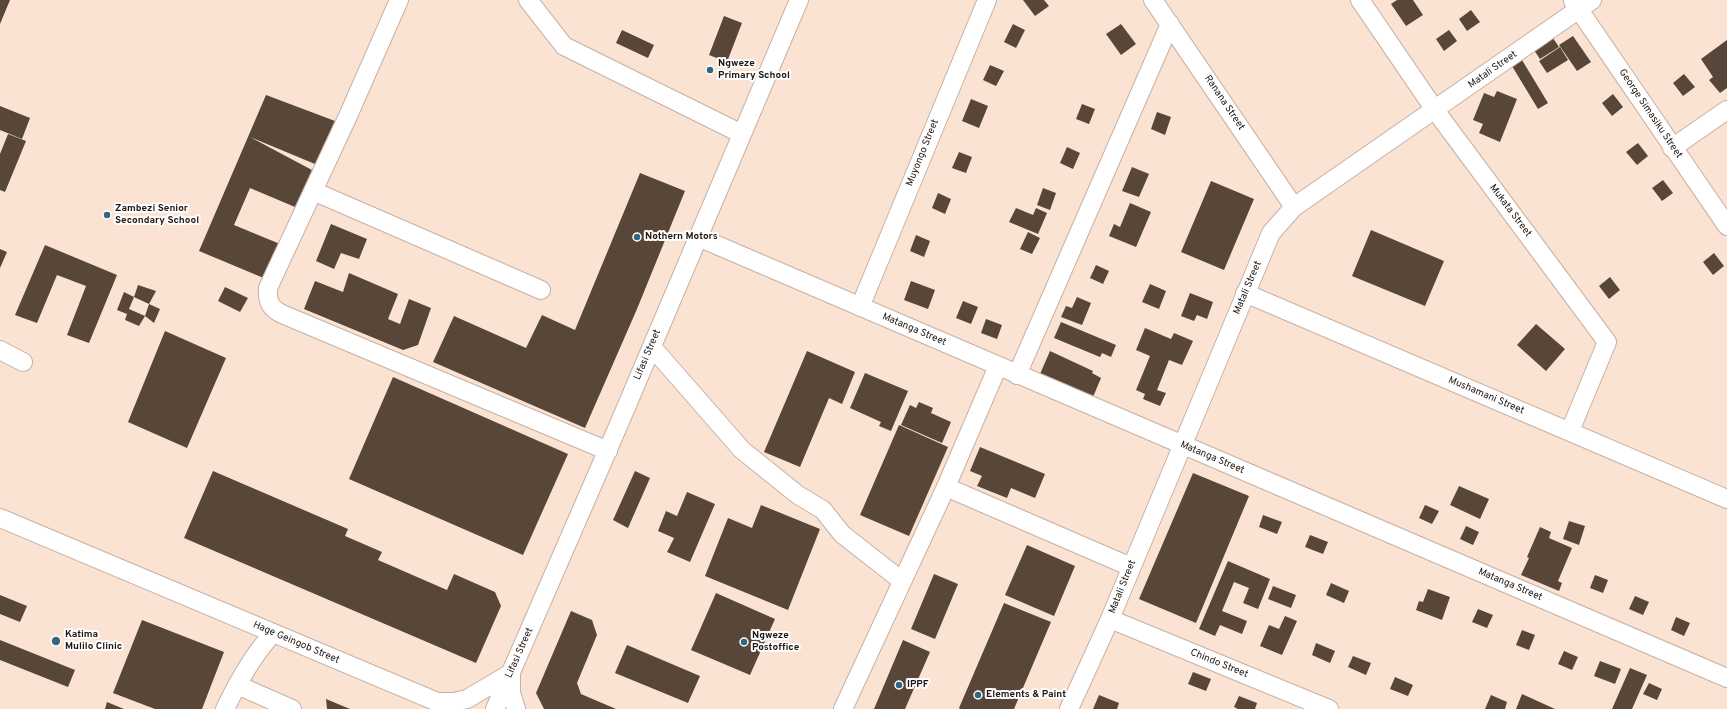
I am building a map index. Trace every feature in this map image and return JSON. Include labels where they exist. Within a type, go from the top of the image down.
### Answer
[{"type":"street","points":[[399,0],[268,288],[267,297],[269,303],[275,311],[608,451]]},
{"type":"street","points":[[528,0],[564,46],[742,134]]},
{"type":"street","name":"Lifasi Street","points":[[495,709],[608,451],[799,0]]},
{"type":"street","name":"Muyongo Street","points":[[860,307],[987,0]]},
{"type":"street","name":"Ranana Street","points":[[1153,0],[1294,207]]},
{"type":"street","name":"Mukata Street","points":[[1360,0],[1435,110],[1607,342],[1570,431]]},
{"type":"street","name":"Matali Street","points":[[1069,709],[1110,619],[1271,233],[1294,207],[1435,110],[1582,3]]},
{"type":"street","name":"George Simasiku Street","points":[[1582,3],[1672,148],[1727,226]]},
{"type":"street","points":[[1018,375],[1170,24]]},
{"type":"street","points":[[1672,148],[1727,110]]},
{"type":"street","points":[[313,191],[541,290]]},
{"type":"street","name":"Matanga Street","points":[[698,237],[1727,678]]},
{"type":"street","name":"Mushamani Street","points":[[1245,293],[1727,499]]},
{"type":"street","points":[[652,347],[742,450],[798,495],[823,510],[842,534],[902,581]]},
{"type":"street","points":[[0,350],[23,362]]},
{"type":"street","points":[[843,709],[946,487],[998,366]]},
{"type":"street","points":[[946,487],[1131,567]]},
{"type":"street","name":"Hage Geingob Street","points":[[0,518],[139,576],[435,705]]},
{"type":"street","name":"Hage Geingob Street","points":[[139,576],[188,604],[268,639],[435,705],[454,709]]},
{"type":"street","name":"Chindo Street","points":[[1110,619],[1329,709]]},
{"type":"street","points":[[225,709],[256,653],[268,639]]},
{"type":"street","points":[[435,705],[467,699],[511,673]]},
{"type":"street","points":[[511,673],[511,693],[516,709]]},
{"type":"street","points":[[237,685],[292,709]]},
{"type":"building","points":[[0,0],[10,0],[0,24]]},
{"type":"building","points":[[1023,0],[1044,0],[1049,6],[1035,16]]},
{"type":"building","points":[[1397,0],[1413,0],[1423,15],[1406,26],[1391,4]]},
{"type":"building","points":[[1471,10],[1480,22],[1467,31],[1459,19]]},
{"type":"building","points":[[724,16],[742,23],[727,62],[709,55]]},
{"type":"building","points":[[1013,24],[1025,30],[1016,48],[1004,42]]},
{"type":"building","points":[[1121,24],[1136,44],[1121,55],[1106,34]]},
{"type":"building","points":[[622,30],[654,45],[648,58],[616,43]]},
{"type":"building","points":[[1449,30],[1457,41],[1444,51],[1436,39]]},
{"type":"building","points":[[1573,36],[1591,62],[1577,71],[1559,45]]},
{"type":"building","points":[[1553,38],[1559,47],[1540,59],[1534,50]]},
{"type":"building","points":[[1727,40],[1727,88],[1720,93],[1709,80],[1713,77],[1701,59]]},
{"type":"building","points":[[1560,47],[1568,60],[1547,73],[1539,61]]},
{"type":"building","points":[[1522,60],[1548,103],[1538,109],[1512,66]]},
{"type":"building","points":[[990,65],[1004,71],[996,86],[983,80]]},
{"type":"building","points":[[1684,74],[1695,87],[1683,96],[1673,83]]},
{"type":"building","points":[[1497,91],[1517,99],[1500,142],[1479,133],[1483,124],[1473,120],[1484,93],[1494,97]]},
{"type":"building","points":[[1613,94],[1623,107],[1612,116],[1602,103]]},
{"type":"building","points":[[266,95],[335,121],[315,164],[250,137],[312,170],[295,207],[250,188],[234,225],[280,244],[266,279],[199,251]]},
{"type":"building","points":[[971,99],[988,106],[979,128],[962,121]]},
{"type":"building","points":[[1082,104],[1095,109],[1089,124],[1076,119]]},
{"type":"building","points":[[0,106],[30,118],[22,139],[0,130]]},
{"type":"building","points":[[1157,112],[1171,117],[1165,135],[1151,129]]},
{"type":"building","points":[[8,134],[26,141],[5,192],[0,190],[0,154]]},
{"type":"building","points":[[1638,143],[1648,156],[1637,165],[1626,152]]},
{"type":"building","points":[[1067,147],[1080,153],[1073,169],[1060,163]]},
{"type":"building","points":[[959,152],[972,157],[966,173],[952,168]]},
{"type":"building","points":[[1132,167],[1149,174],[1139,197],[1122,191]]},
{"type":"building","points":[[640,173],[685,191],[637,309],[585,428],[433,362],[454,316],[526,348],[542,315],[575,330]]},
{"type":"building","points":[[1663,180],[1673,193],[1662,201],[1652,188]]},
{"type":"building","points":[[1211,181],[1254,199],[1224,270],[1181,252]]},
{"type":"building","points":[[1043,188],[1056,193],[1050,210],[1037,205]]},
{"type":"building","points":[[938,193],[951,199],[945,214],[932,208]]},
{"type":"building","points":[[1130,203],[1151,212],[1136,247],[1109,236],[1114,224],[1120,227]]},
{"type":"building","points":[[1016,208],[1033,215],[1036,208],[1047,213],[1038,234],[1009,222]]},
{"type":"building","points":[[331,224],[367,239],[359,259],[341,253],[334,269],[316,261]]},
{"type":"building","points":[[1371,230],[1444,261],[1425,306],[1352,276]]},
{"type":"building","points":[[1028,232],[1040,238],[1032,254],[1020,249]]},
{"type":"building","points":[[916,235],[930,241],[924,257],[910,251]]},
{"type":"building","points":[[45,245],[117,275],[89,343],[67,335],[86,286],[57,275],[37,323],[15,315]]},
{"type":"building","points":[[0,249],[7,252],[0,268]]},
{"type":"building","points":[[1714,253],[1724,266],[1713,275],[1703,262]]},
{"type":"building","points":[[1096,265],[1109,271],[1103,284],[1090,278]]},
{"type":"building","points":[[349,273],[398,294],[388,319],[400,324],[409,299],[431,308],[418,345],[403,350],[304,309],[315,281],[343,292]]},
{"type":"building","points":[[1610,277],[1620,290],[1609,299],[1599,286]]},
{"type":"building","points":[[911,281],[935,290],[928,309],[904,300]]},
{"type":"building","points":[[1150,284],[1166,291],[1159,309],[1142,302]]},
{"type":"building","points":[[138,285],[156,291],[149,304],[134,297]]},
{"type":"building","points":[[225,287],[248,298],[240,312],[218,301]]},
{"type":"building","points":[[124,292],[134,297],[129,309],[145,316],[139,326],[125,320],[127,314],[117,310]]},
{"type":"building","points":[[1190,293],[1213,302],[1207,319],[1197,315],[1194,321],[1181,316]]},
{"type":"building","points":[[1077,297],[1091,303],[1082,325],[1061,317],[1066,306],[1072,308]]},
{"type":"building","points":[[963,301],[978,307],[971,324],[956,318]]},
{"type":"building","points":[[149,304],[160,309],[154,323],[145,316]]},
{"type":"building","points":[[986,319],[1002,325],[997,339],[981,333]]},
{"type":"building","points":[[1061,322],[1116,345],[1111,357],[1102,353],[1100,357],[1054,338]]},
{"type":"building","points":[[1536,324],[1565,349],[1546,371],[1517,345]]},
{"type":"building","points":[[1145,328],[1171,339],[1174,333],[1193,341],[1182,365],[1169,360],[1157,390],[1166,393],[1160,406],[1143,399],[1145,394],[1136,390],[1150,356],[1136,350]]},
{"type":"building","points":[[165,331],[226,358],[187,448],[128,422]]},
{"type":"building","points":[[807,351],[855,372],[842,404],[829,398],[800,467],[764,452]]},
{"type":"building","points":[[1050,351],[1093,371],[1092,373],[1101,378],[1093,397],[1040,374]]},
{"type":"building","points":[[865,373],[908,391],[891,431],[879,426],[881,422],[850,408]]},
{"type":"building","points":[[393,377],[568,454],[523,555],[349,479]]},
{"type":"building","points":[[919,402],[933,408],[931,413],[951,422],[942,443],[901,425],[910,405],[916,408]]},
{"type":"building","points":[[899,425],[948,447],[909,536],[860,515]]},
{"type":"building","points":[[980,447],[1045,474],[1035,498],[1011,488],[1007,498],[977,486],[982,476],[970,471]]},
{"type":"building","points":[[213,471],[348,529],[345,536],[382,552],[378,560],[447,590],[454,574],[495,592],[501,606],[476,663],[184,538]]},
{"type":"building","points":[[635,471],[650,478],[628,528],[613,520]]},
{"type":"building","points":[[1193,473],[1249,496],[1196,623],[1139,599]]},
{"type":"building","points":[[1459,486],[1489,499],[1480,519],[1450,505]]},
{"type":"building","points":[[687,492],[715,504],[690,562],[667,552],[674,538],[658,531],[666,511],[677,516]]},
{"type":"building","points":[[761,505],[820,529],[788,610],[705,576],[728,518],[752,528]]},
{"type":"building","points":[[1425,505],[1439,511],[1432,524],[1419,518]]},
{"type":"building","points":[[1263,515],[1282,522],[1277,534],[1259,527]]},
{"type":"building","points":[[1569,521],[1585,526],[1579,545],[1563,539]]},
{"type":"building","points":[[1466,526],[1479,532],[1473,545],[1460,539]]},
{"type":"building","points":[[1540,527],[1551,532],[1549,538],[1572,548],[1558,581],[1562,583],[1559,591],[1521,575]]},
{"type":"building","points":[[1310,535],[1328,542],[1323,554],[1305,547]]},
{"type":"building","points":[[1027,545],[1075,566],[1054,616],[1005,595]]},
{"type":"building","points":[[1228,561],[1270,579],[1258,609],[1243,603],[1249,588],[1234,582],[1222,611],[1247,621],[1242,634],[1220,625],[1215,636],[1199,629]]},
{"type":"building","points":[[934,574],[958,584],[935,639],[911,629]]},
{"type":"building","points":[[1595,575],[1608,580],[1603,593],[1590,588]]},
{"type":"building","points":[[1331,583],[1349,591],[1344,603],[1326,595]]},
{"type":"building","points":[[1273,586],[1296,595],[1291,608],[1268,599]]},
{"type":"building","points":[[1428,589],[1450,597],[1442,620],[1416,610],[1419,601],[1423,602]]},
{"type":"building","points":[[716,593],[775,619],[750,675],[691,650]]},
{"type":"building","points":[[0,595],[27,606],[20,622],[0,614]]},
{"type":"building","points":[[1635,596],[1649,602],[1643,615],[1629,609]]},
{"type":"building","points":[[1004,603],[1051,622],[1014,709],[960,709],[959,708]]},
{"type":"building","points":[[1478,609],[1493,615],[1487,628],[1472,622]]},
{"type":"building","points":[[571,611],[592,620],[597,635],[577,683],[581,694],[616,709],[544,709],[536,693]]},
{"type":"building","points":[[1285,616],[1297,621],[1282,655],[1260,646],[1269,625],[1279,629]]},
{"type":"building","points":[[1676,617],[1690,623],[1684,636],[1671,630]]},
{"type":"building","points":[[142,620],[224,652],[202,709],[155,709],[113,693]]},
{"type":"building","points":[[1522,630],[1535,635],[1529,650],[1516,645]]},
{"type":"building","points":[[0,640],[75,670],[68,687],[0,660]]},
{"type":"building","points":[[903,640],[930,652],[905,709],[874,709]]},
{"type":"building","points":[[1316,643],[1335,651],[1330,663],[1312,655]]},
{"type":"building","points":[[627,645],[700,676],[688,703],[615,673]]},
{"type":"building","points":[[1564,651],[1578,657],[1572,670],[1558,664]]},
{"type":"building","points":[[1353,656],[1371,663],[1366,675],[1348,667]]},
{"type":"building","points":[[1600,661],[1621,669],[1615,684],[1594,676]]},
{"type":"building","points":[[1630,668],[1647,675],[1632,709],[1612,709]]},
{"type":"building","points":[[1193,672],[1211,679],[1206,691],[1188,684]]},
{"type":"building","points":[[1395,677],[1413,685],[1408,696],[1390,689]]},
{"type":"building","points":[[1649,683],[1662,689],[1657,700],[1643,694]]},
{"type":"building","points":[[1522,694],[1555,709],[1516,709]]},
{"type":"building","points":[[1099,695],[1119,703],[1117,709],[1093,709]]},
{"type":"building","points":[[1491,695],[1507,702],[1505,709],[1485,709]]},
{"type":"building","points":[[1239,696],[1257,703],[1255,709],[1238,709],[1234,707]]},
{"type":"building","points":[[326,699],[350,709],[327,709]]},
{"type":"building","points":[[107,702],[124,709],[105,709]]},
{"type":"place","name":"Ngweze Primary School","points":[[710,70]]},
{"type":"place","name":"Zambezi Senior Secondary School","points":[[107,215]]},
{"type":"place","name":"Nothern Motors","points":[[637,237]]},
{"type":"place","name":"Katima Mulilo Clinic","points":[[56,641]]},
{"type":"place","name":"Ngweze Postoffice","points":[[744,642]]},
{"type":"place","name":"IPPF","points":[[899,685]]},
{"type":"place","name":"Elements & Paint","points":[[978,695]]}]
